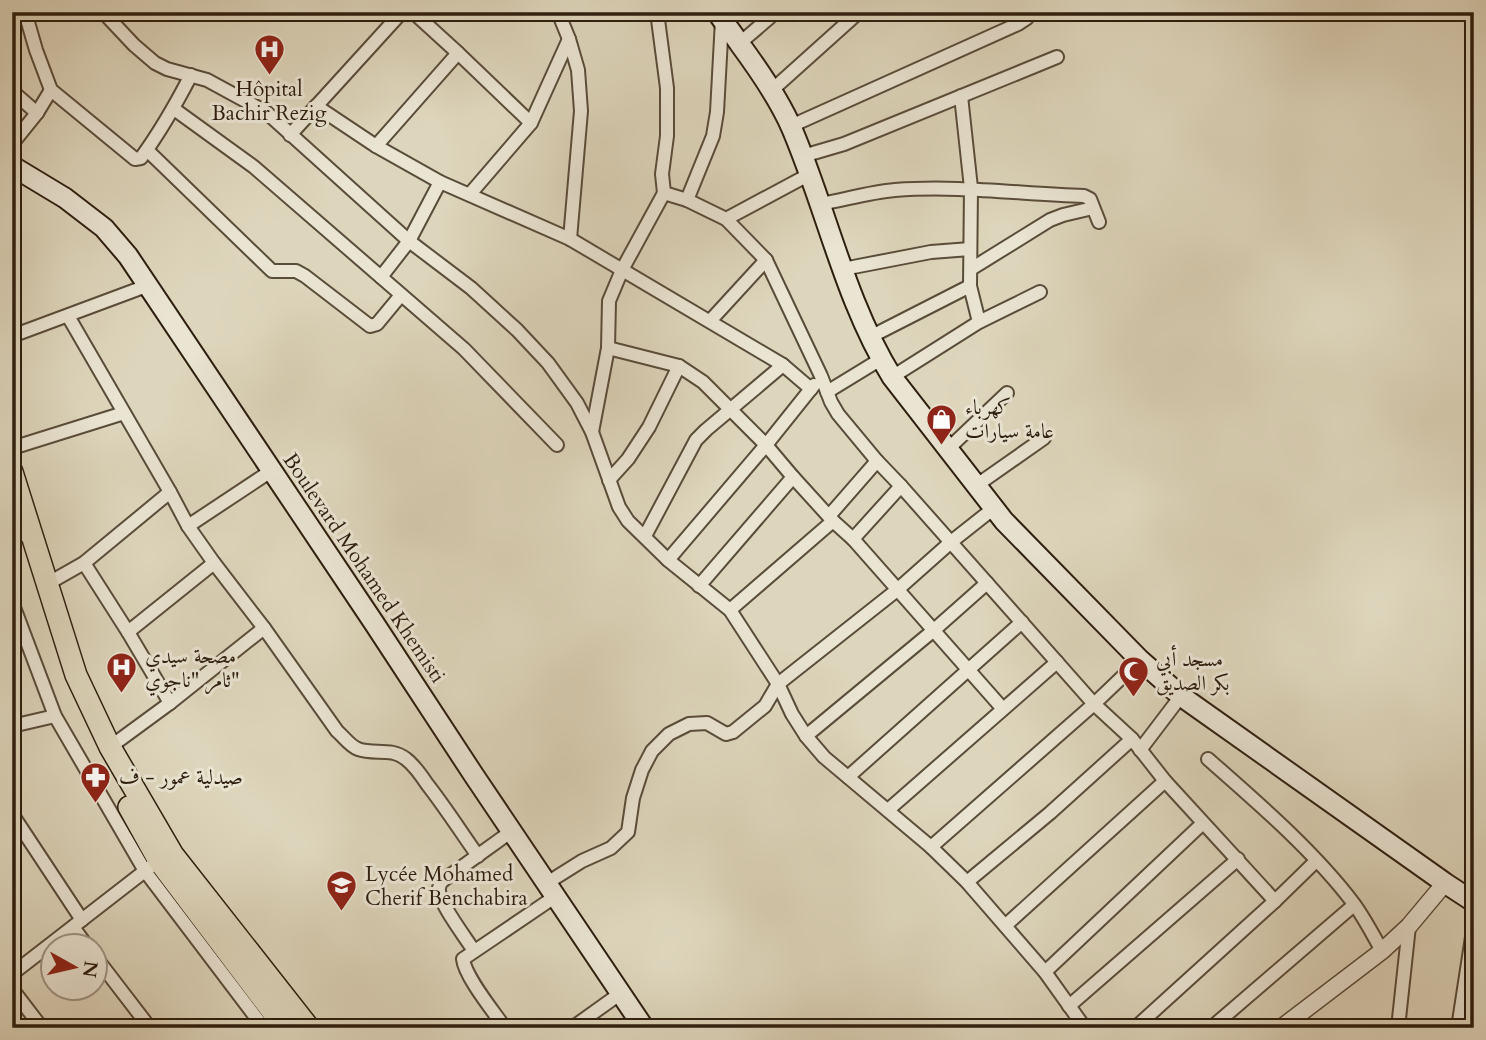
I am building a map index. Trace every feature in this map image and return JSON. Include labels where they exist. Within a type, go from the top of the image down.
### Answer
[{"type":"main road","points":[[723,15],[791,126],[843,269],[881,359],[892,377],[1004,521],[1140,660],[1181,696],[1474,902]]},
{"type":"main road","name":"Boulevard Mohamed Khemisti","points":[[12,166],[65,198],[104,228],[128,256],[644,1028]]},
{"type":"main road","points":[[12,472],[21,535],[59,666],[80,718],[152,866],[285,1028]]},
{"type":"main road","points":[[12,514],[47,584],[76,675],[110,747],[173,855],[309,1028]]},
{"type":"street","points":[[25,12],[51,90],[134,158],[140,159],[147,150],[174,109],[191,75]]},
{"type":"street","points":[[103,12],[155,63],[207,80],[266,112],[410,241],[471,288],[517,330],[548,363],[577,402],[592,432],[619,508],[628,521],[668,560],[730,611],[778,684],[792,715],[806,736],[824,757],[888,810],[967,882],[1045,971],[1085,1028]]},
{"type":"street","points":[[290,135],[402,12]]},
{"type":"street","points":[[413,12],[531,123]]},
{"type":"street","points":[[558,12],[578,70],[581,111],[570,239]]},
{"type":"street","points":[[592,432],[608,348],[609,301],[622,270],[664,193],[662,174],[667,136],[667,88],[657,12]]},
{"type":"street","points":[[740,43],[776,12]]},
{"type":"street","points":[[771,91],[859,12]]},
{"type":"street","points":[[791,126],[1018,23],[1027,18],[1029,12]]},
{"type":"street","points":[[687,200],[713,136],[718,113],[723,15]]},
{"type":"street","points":[[470,194],[531,123],[569,39]]},
{"type":"street","points":[[376,146],[458,52]]},
{"type":"street","points":[[726,219],[806,165],[844,144],[1057,57]]},
{"type":"street","points":[[12,144],[37,113],[51,90]]},
{"type":"street","points":[[12,91],[37,113]]},
{"type":"street","points":[[961,96],[971,188],[970,286],[979,322]]},
{"type":"street","points":[[316,106],[376,146],[440,182],[570,239],[783,365],[811,389]]},
{"type":"street","points":[[174,109],[254,167],[464,349],[557,445]]},
{"type":"street","points":[[147,150],[267,267],[278,272],[296,271],[305,276],[367,325],[377,324],[401,295]]},
{"type":"street","points":[[381,277],[410,241],[440,182]]},
{"type":"street","points":[[820,204],[891,190],[971,188],[1084,196],[1090,199],[1099,222]]},
{"type":"street","points":[[664,193],[687,200],[726,219],[766,260],[838,414],[1094,704],[1136,744],[1203,824],[1275,901]]},
{"type":"street","points":[[971,269],[1051,220],[1094,208]]},
{"type":"street","points":[[843,269],[931,251],[970,249]]},
{"type":"street","points":[[710,321],[766,260]]},
{"type":"street","points":[[12,336],[149,285]]},
{"type":"street","points":[[870,337],[970,286]]},
{"type":"street","points":[[892,377],[979,322],[1040,292]]},
{"type":"street","points":[[68,316],[188,526],[337,731],[358,749],[396,753],[414,766],[478,856]]},
{"type":"street","points":[[608,348],[679,366],[703,382],[853,539],[1003,709]]},
{"type":"street","points":[[827,391],[881,359]]},
{"type":"street","points":[[645,536],[696,440],[783,365]]},
{"type":"street","points":[[609,480],[628,459],[649,427],[679,366]]},
{"type":"street","points":[[668,560],[821,376]]},
{"type":"street","points":[[948,449],[1007,393]]},
{"type":"street","points":[[12,448],[124,413]]},
{"type":"street","points":[[977,485],[1044,438]]},
{"type":"street","points":[[730,611],[831,518],[877,461]]},
{"type":"street","points":[[188,526],[271,471]]},
{"type":"street","points":[[699,586],[793,477]]},
{"type":"street","points":[[853,539],[901,486]]},
{"type":"street","points":[[47,584],[84,563],[170,492]]},
{"type":"street","points":[[505,1028],[464,967],[463,959],[551,890],[582,861],[611,848],[628,832],[632,798],[652,751],[669,734],[689,724],[707,723],[726,734],[733,732],[765,706],[778,684],[897,590],[994,508]]},
{"type":"street","points":[[84,563],[170,704]]},
{"type":"street","points":[[128,632],[214,563]]},
{"type":"street","points":[[806,736],[987,583]]},
{"type":"street","points":[[12,602],[55,716],[152,866],[264,1028]]},
{"type":"street","points":[[848,777],[1022,622]]},
{"type":"street","points":[[110,747],[170,704],[264,628]]},
{"type":"street","points":[[930,847],[1094,704],[1140,660]]},
{"type":"street","points":[[888,810],[1057,662]]},
{"type":"street","points":[[967,882],[1136,744],[1181,696]]},
{"type":"street","points":[[12,726],[55,716]]},
{"type":"street","points":[[1208,760],[1253,799],[1316,861],[1354,905],[1382,951]]},
{"type":"street","points":[[1006,925],[1165,781]]},
{"type":"street","points":[[12,814],[82,932]]},
{"type":"street","points":[[1045,971],[1203,824]]},
{"type":"street","points":[[474,951],[445,906],[439,886],[444,878],[512,831]]},
{"type":"street","points":[[1069,1006],[1238,859]]},
{"type":"street","points":[[1135,1028],[1316,861]]},
{"type":"street","points":[[14,969],[152,866]]},
{"type":"street","points":[[1281,1028],[1382,951],[1409,926],[1445,883]]},
{"type":"street","points":[[1211,1028],[1354,905]]},
{"type":"street","points":[[1458,1028],[1474,924]]},
{"type":"street","points":[[1398,1028],[1409,926]]},
{"type":"street","points":[[108,973],[150,1028]]},
{"type":"street","points":[[12,989],[41,1028]]},
{"type":"street","points":[[572,1028],[621,993]]},
{"type":"place","name":"Hôpital Bachir Rezig","points":[[269,76]]},
{"type":"place","name":"كهرباء عامة سيارات","points":[[942,446]]},
{"type":"place","name":"مصحة سيدي ثامر \"ناجوي\"","points":[[122,695]]},
{"type":"place","name":"مسجد أبي بكر الصديق","points":[[1133,698]]},
{"type":"place","name":"صيدلية عمور - ف","points":[[96,804]]},
{"type":"place","name":"Lycée Mohamed Cherif Benchabira","points":[[342,913]]}]
